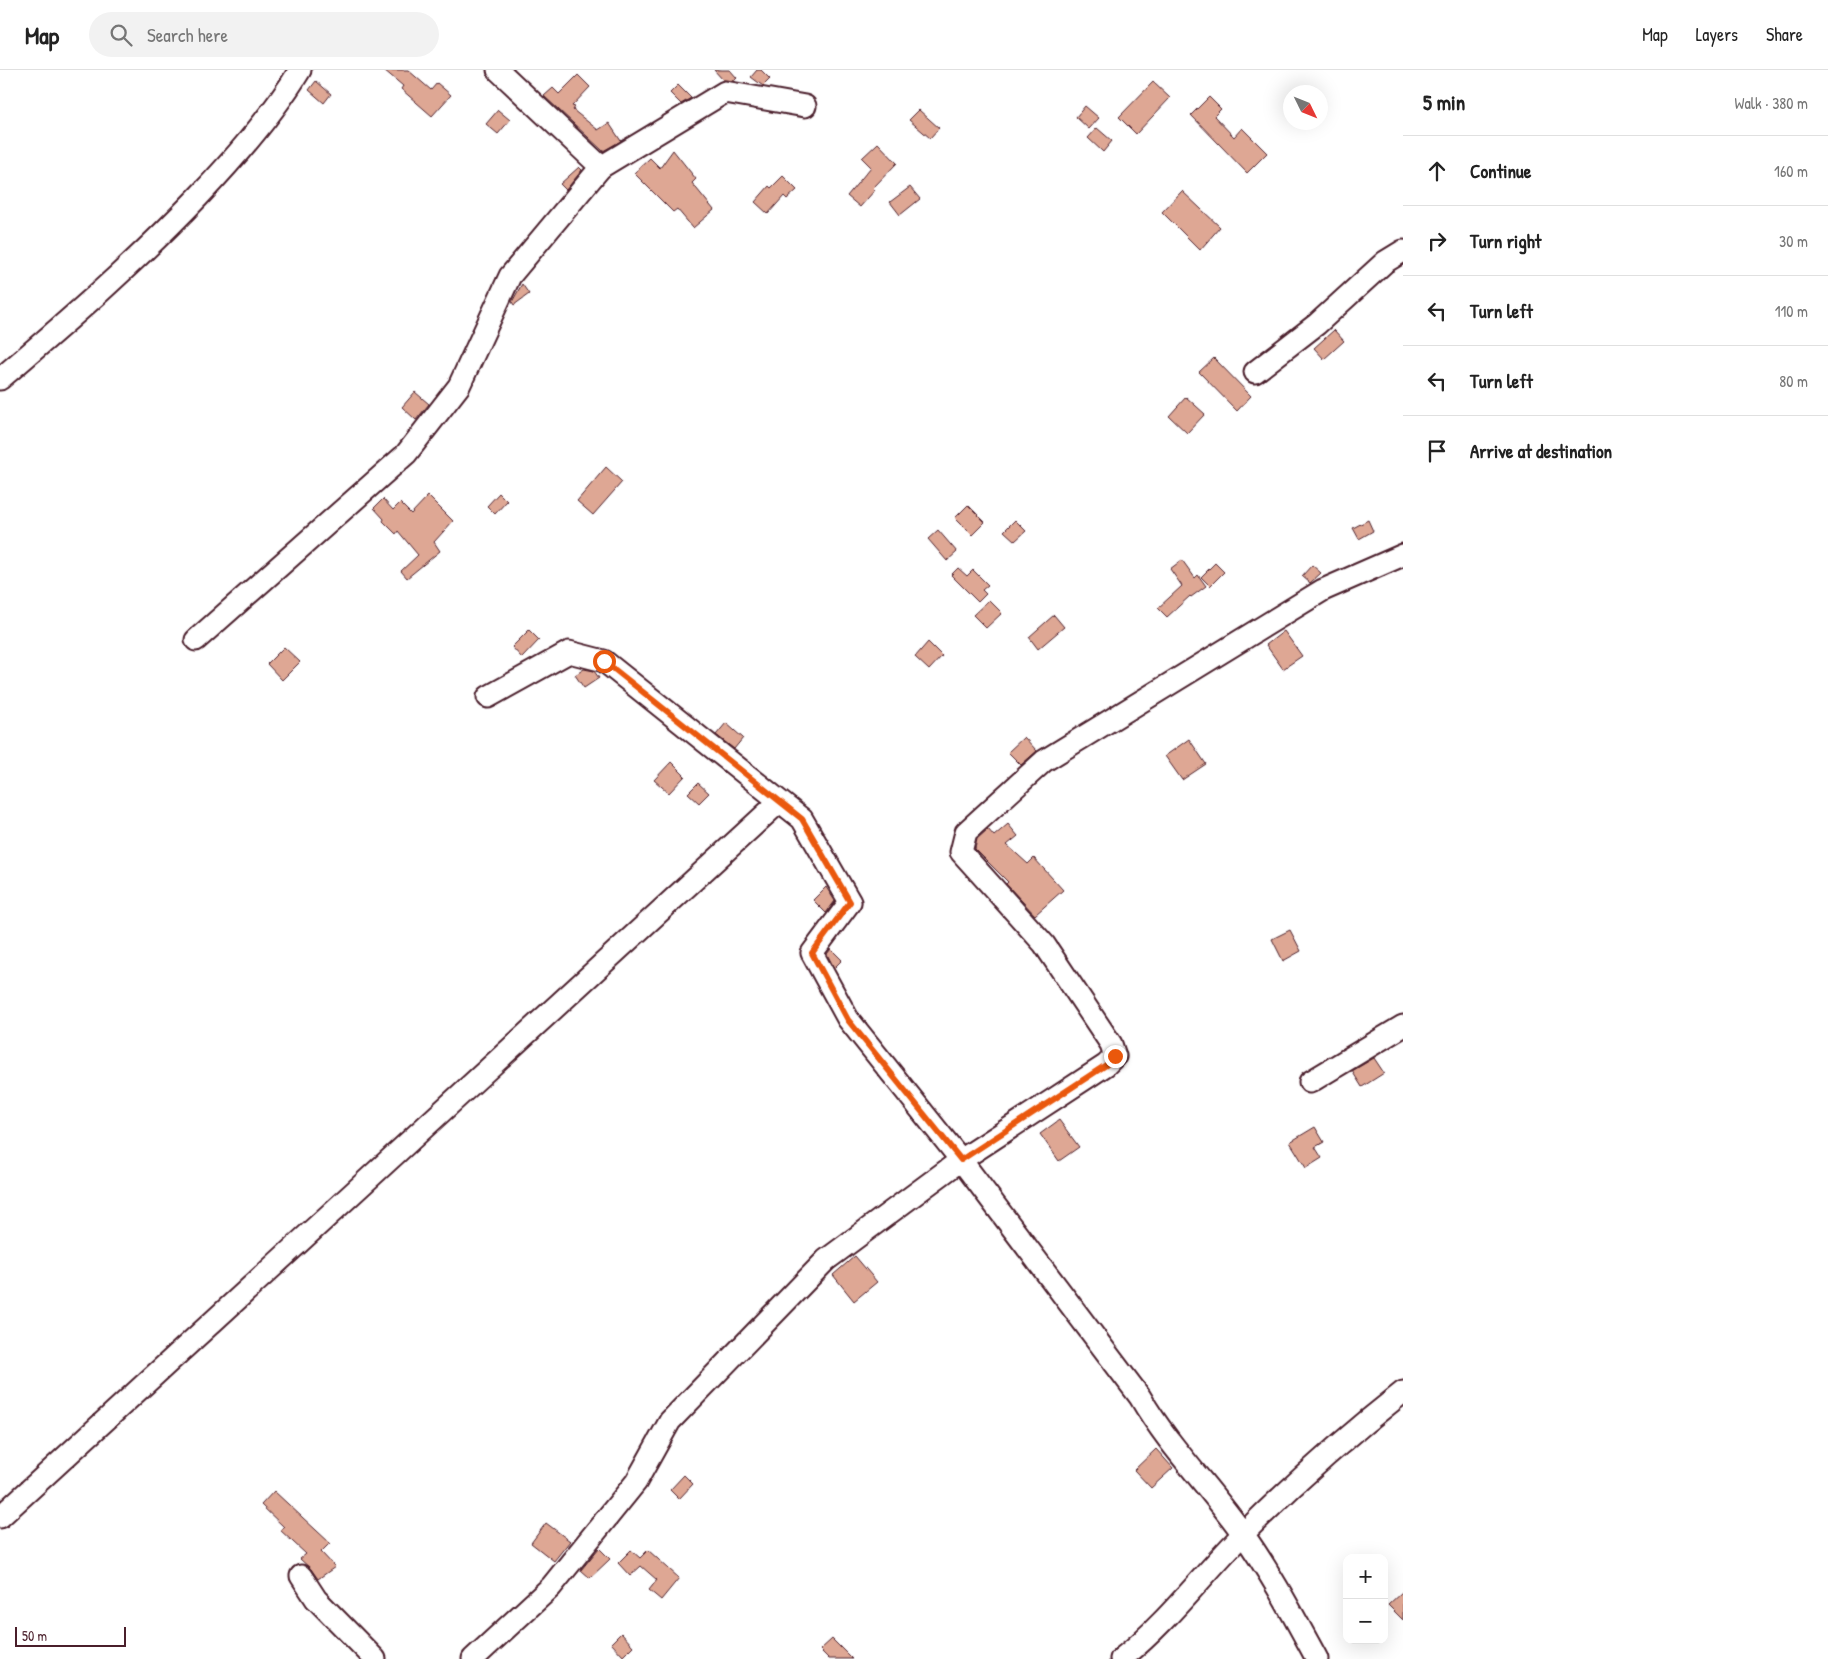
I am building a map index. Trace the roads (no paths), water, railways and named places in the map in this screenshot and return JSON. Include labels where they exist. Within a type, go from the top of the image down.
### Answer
[{"type":"street","points":[[0,379],[46,341],[153,245],[244,145],[289,88],[300,70]]},
{"type":"street","points":[[498,70],[600,167]]},
{"type":"street","points":[[196,640],[406,454],[459,386],[510,276],[600,167],[725,92],[804,106]]},
{"type":"street","points":[[1255,372],[1318,324],[1385,262],[1403,251]]},
{"type":"street","points":[[473,1659],[551,1587],[636,1482],[670,1421],[826,1260],[961,1160],[1106,1065],[1115,1056],[1111,1044],[1044,944],[961,852],[966,832],[1044,761],[1323,590],[1403,555]]},
{"type":"street","points":[[488,697],[569,652],[604,661],[802,819],[850,902],[812,953],[848,1020],[961,1160],[1140,1397],[1152,1418],[1243,1534],[1293,1615],[1317,1659]]},
{"type":"street","points":[[0,1517],[779,802]]},
{"type":"street","points":[[1310,1082],[1403,1026]]},
{"type":"street","points":[[1121,1659],[1144,1641],[1243,1534],[1342,1440],[1403,1392]]},
{"type":"street","points":[[301,1576],[316,1599],[375,1659]]}]
